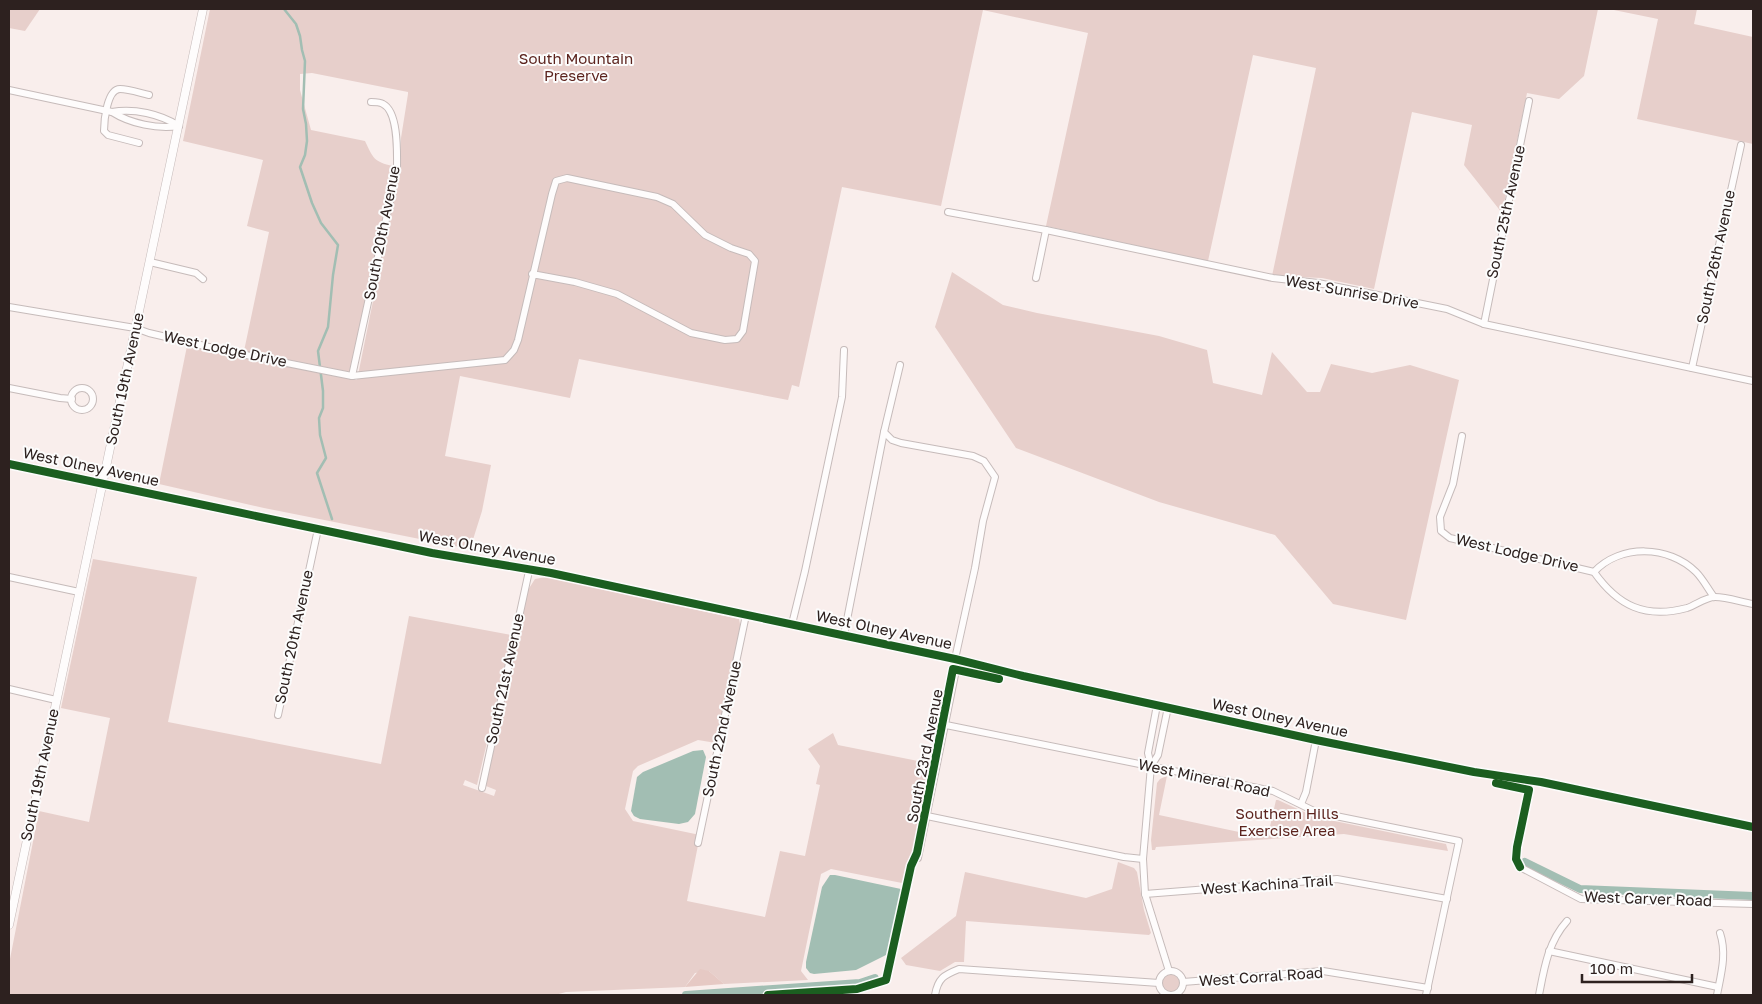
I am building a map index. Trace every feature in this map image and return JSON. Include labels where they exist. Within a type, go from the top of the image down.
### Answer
[{"type":"street","name":"South 19th Avenue","points":[[9,925],[11,908],[204,9]]},
{"type":"street","points":[[139,143],[108,135],[104,131],[111,94],[115,90],[120,89],[148,95]]},
{"type":"street","points":[[9,90],[109,112],[124,119],[165,128],[179,126]]},
{"type":"street","name":"South 25th Avenue","points":[[1484,324],[1529,101]]},
{"type":"street","name":"South 20th Avenue","points":[[352,376],[396,170],[398,150],[394,124],[388,109],[383,104],[371,102]]},
{"type":"street","name":"South 26th Avenue","points":[[1692,368],[1740,145]]},
{"type":"street","points":[[568,178],[657,197],[673,204],[705,234],[731,248],[749,254],[756,261],[743,330],[737,339],[725,340],[691,332],[617,294],[575,282],[532,274],[556,181],[568,178]]},
{"type":"street","name":"West Sunrise Drive","points":[[948,212],[1046,230],[1267,277],[1318,283],[1447,309],[1484,324],[1753,381]]},
{"type":"street","points":[[1036,278],[1046,230]]},
{"type":"street","points":[[150,262],[196,273],[203,279]]},
{"type":"street","name":"West Lodge Drive","points":[[9,307],[135,328],[207,346],[352,376],[505,360],[514,350],[518,340],[532,274]]},
{"type":"street","points":[[792,624],[842,397],[844,350]]},
{"type":"street","points":[[844,636],[884,432],[900,365]]},
{"type":"street","points":[[9,388],[72,399]]},
{"type":"street","name":"South 23rd Avenue","points":[[884,432],[892,440],[901,443],[973,456],[984,461],[995,477],[983,521],[956,660],[946,724],[918,858]]},
{"type":"street","name":"West Lodge Drive","points":[[1462,436],[1453,484],[1440,516],[1441,531],[1450,538],[1594,572],[1609,591],[1620,600],[1645,610],[1666,612],[1688,607],[1714,597],[1695,571],[1671,555],[1640,550],[1624,553],[1597,568],[1594,572]]},
{"type":"street","name":"West Olney Avenue","points":[[9,464],[472,561],[551,574],[746,614],[1316,740],[1468,771],[1541,782],[1753,826]]},
{"type":"street","name":"South 20th Avenue","points":[[278,715],[318,529]]},
{"type":"street","name":"South 21st Avenue","points":[[482,788],[529,571]]},
{"type":"street","points":[[9,577],[79,592]]},
{"type":"street","points":[[1714,597],[1753,604]]},
{"type":"street","name":"South 22nd Avenue","points":[[698,843],[746,614]]},
{"type":"street","points":[[9,689],[56,700]]},
{"type":"street","points":[[1157,705],[1148,754],[1151,766],[1143,859],[1145,894],[1169,971]]},
{"type":"street","points":[[1151,766],[1158,755],[1168,707]]},
{"type":"street","name":"West Mineral Road","points":[[946,724],[1273,791],[1316,812],[1459,841],[1447,899]]},
{"type":"street","points":[[1150,738],[1161,740]]},
{"type":"street","points":[[1301,804],[1306,792],[1316,740]]},
{"type":"street","points":[[927,816],[1124,857],[1143,859]]},
{"type":"street","name":"West Carver Road","points":[[1520,866],[1582,899],[1753,904]]},
{"type":"street","name":"West Kachina Trail","points":[[1145,894],[1337,879],[1447,899]]},
{"type":"street","points":[[1426,995],[1447,899]]},
{"type":"street","points":[[1539,995],[1549,951],[1558,931],[1567,921]]},
{"type":"street","points":[[1717,995],[1724,958],[1720,933]]},
{"type":"street","points":[[1549,951],[1718,987]]},
{"type":"street","points":[[936,995],[937,986],[944,975],[959,969],[1159,983]]},
{"type":"street","points":[[1169,971],[1180,975],[1183,982],[1180,990],[1171,995],[1164,993],[1159,983],[1161,977],[1169,971]]},
{"type":"street","name":"West Corral Road","points":[[1183,982],[1324,971],[1428,988]]},
{"type":"green space","points":[[9,9],[40,9],[25,31],[9,28]]},
{"type":"green space","name":"South Mountain Preserve","points":[[210,9],[1598,9],[1584,76],[1559,99],[1527,93],[1502,213],[1464,165],[1472,125],[1412,112],[1374,289],[1322,278],[1272,276],[1316,68],[1253,55],[1208,261],[1046,226],[1088,33],[983,10],[941,206],[842,187],[799,387],[792,385],[788,400],[579,359],[570,398],[460,376],[445,456],[491,465],[482,511],[470,549],[264,508],[159,484],[187,346],[357,380],[400,168],[401,138],[408,94],[408,92],[312,73],[300,74],[300,90],[311,130],[365,141],[370,152],[378,161],[393,166],[353,365],[350,372],[244,351],[269,232],[247,226],[263,160],[183,141]]},
{"type":"green space","points":[[1609,9],[1697,9],[1694,24],[1753,37],[1753,144],[1637,119],[1658,19]]},
{"type":"green space","points":[[952,272],[1003,305],[1159,336],[1207,350],[1213,383],[1262,395],[1272,352],[1307,392],[1320,392],[1331,364],[1372,373],[1410,365],[1459,380],[1406,620],[1333,604],[1275,535],[1159,502],[1016,448],[935,327]]},
{"type":"green space","points":[[93,559],[197,577],[168,722],[381,764],[409,616],[512,635],[477,785],[465,780],[463,785],[494,796],[496,790],[486,786],[528,590],[535,579],[546,577],[739,619],[741,629],[716,743],[698,740],[638,766],[633,771],[625,809],[633,821],[700,835],[687,901],[765,917],[780,851],[805,856],[820,785],[816,784],[820,766],[808,749],[833,733],[838,745],[928,763],[915,853],[910,862],[906,881],[902,883],[831,869],[821,874],[801,971],[808,980],[724,984],[709,971],[695,973],[685,987],[566,992],[555,995],[9,995],[9,964],[39,811],[89,822],[110,718],[61,708]]},
{"type":"green space","name":"Southern Hills Exercise Area","points":[[1167,776],[1159,815],[1239,832],[1269,831],[1276,800],[1278,800],[1315,817],[1446,844],[1448,851],[1344,834],[1156,847],[1155,850],[1152,850],[1151,840],[1157,783],[1160,779]]},
{"type":"green space","points":[[1118,862],[1134,868],[1137,872],[1144,910],[1151,933],[1149,935],[966,921],[964,962],[955,962],[940,971],[906,965],[901,958],[956,916],[965,872],[1086,898],[1112,889]]},
{"type":"green space","points":[[1171,971],[1176,972],[1182,978],[1182,988],[1176,994],[1171,995],[1166,994],[1160,988],[1159,983],[1160,978],[1166,972]]},
{"type":"shaded area","points":[[703,750],[706,757],[695,814],[688,822],[679,824],[640,819],[634,816],[631,811],[637,777],[643,772],[693,751]]},
{"type":"shaded area","points":[[830,875],[901,889],[900,898],[888,954],[856,970],[814,974],[810,973],[806,968],[806,962],[822,887]]},
{"type":"shaded area","points":[[700,969],[709,971],[724,984],[685,987]]},
{"type":"waterway","points":[[284,9],[296,24],[305,61],[303,109],[307,141],[305,155],[300,167],[321,223],[338,245],[328,327],[318,351],[323,391],[323,408],[319,418],[320,435],[326,458],[317,473],[332,519]]},
{"type":"waterway","points":[[1525,862],[1580,889],[1753,896]]},
{"type":"waterway","points":[[686,995],[860,983],[875,978]]},
{"type":"cycle path","points":[[9,464],[432,553],[551,573],[955,659],[1023,676],[1316,740],[1474,772],[1541,782],[1753,827]]},
{"type":"cycle path","points":[[768,995],[857,989],[886,980],[911,866],[917,853],[953,669],[999,679]]},
{"type":"cycle path","points":[[1496,783],[1529,790],[1517,847],[1516,859],[1520,867]]}]
